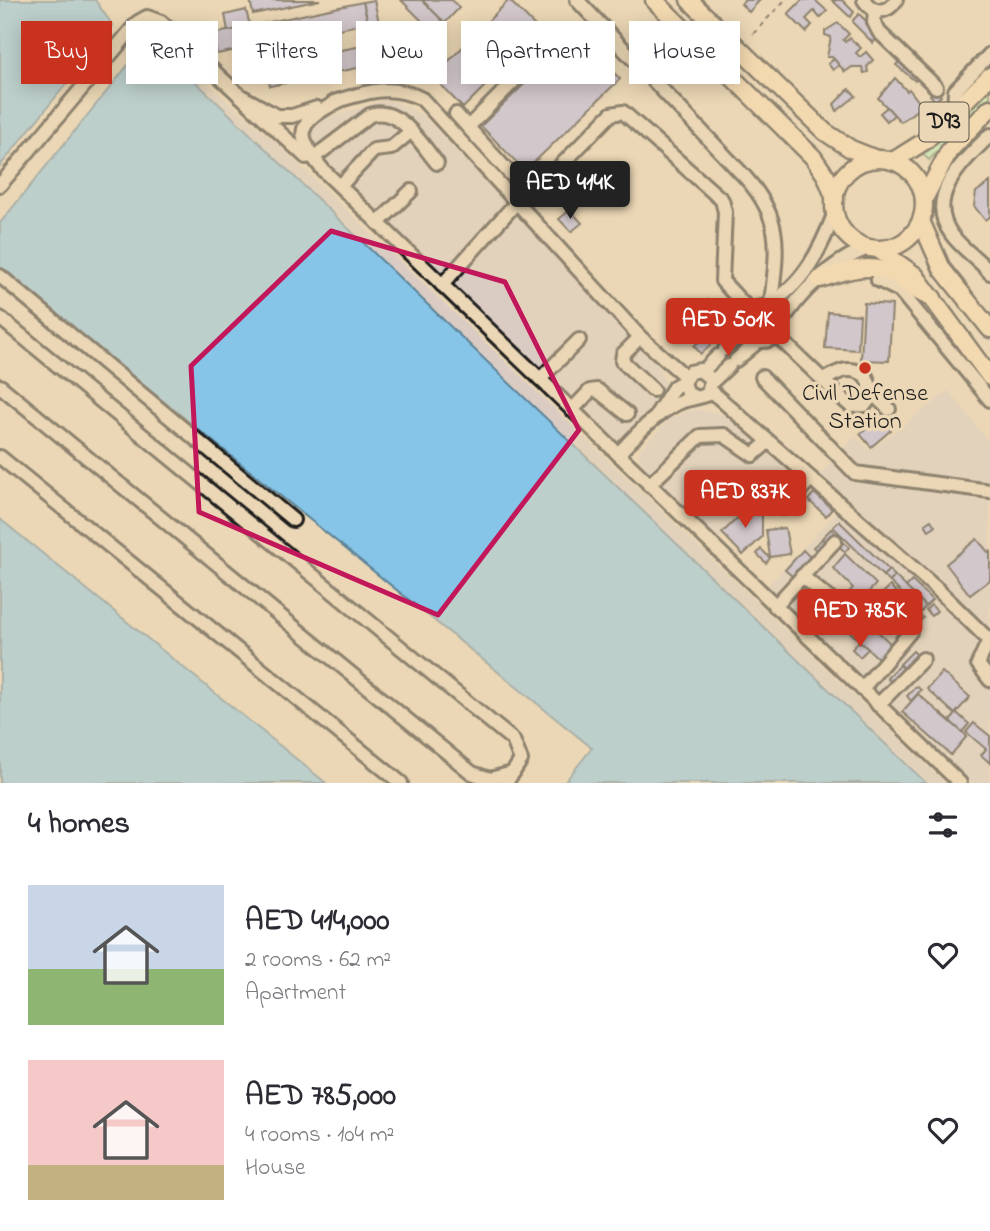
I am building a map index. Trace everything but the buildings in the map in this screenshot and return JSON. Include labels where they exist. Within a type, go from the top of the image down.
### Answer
[{"type":"main road","points":[[654,0],[813,158],[826,176],[846,235],[915,275],[990,377]]},
{"type":"main road","points":[[689,0],[825,132],[851,149],[876,159],[893,161],[916,178],[924,199],[921,221],[905,242],[874,249]]},
{"type":"main road","name":"D93","points":[[893,161],[917,147],[990,76]]},
{"type":"main road","name":"D93","points":[[924,199],[949,151],[990,108]]},
{"type":"main road","points":[[835,205],[840,182],[851,169],[876,159]]},
{"type":"main road","points":[[921,221],[942,269],[990,329]]},
{"type":"main road","points":[[820,279],[862,268],[878,269],[895,275],[918,293],[933,298]]},
{"type":"street","points":[[577,0],[745,177],[763,200],[774,220],[777,241],[762,307]]},
{"type":"street","points":[[864,0],[880,5],[895,0]]},
{"type":"street","points":[[864,0],[875,10],[888,9],[895,0]]},
{"type":"street","points":[[875,10],[874,22],[879,32],[936,87]]},
{"type":"street","points":[[0,185],[142,19],[152,18],[161,22],[340,186],[960,783]]},
{"type":"street","points":[[954,113],[955,91],[990,54]]},
{"type":"street","points":[[468,127],[511,84]]},
{"type":"street","points":[[239,95],[270,113],[284,117],[383,89],[397,90],[422,99],[640,337],[685,379],[687,393],[695,397]]},
{"type":"street","points":[[323,170],[304,144],[306,122],[317,112],[341,100]]},
{"type":"street","points":[[456,114],[523,188],[533,191],[611,114],[623,112],[722,200],[725,212],[722,281],[776,313],[778,330],[823,380],[851,406],[865,405],[873,394]]},
{"type":"street","points":[[313,158],[376,113],[392,114],[438,163]]},
{"type":"street","points":[[340,186],[374,150],[391,148],[410,132]]},
{"type":"street","points":[[990,135],[951,175],[944,216],[953,237],[990,273]]},
{"type":"street","points":[[378,223],[411,191]]},
{"type":"street","points":[[442,285],[516,203]]},
{"type":"street","points":[[618,454],[658,414],[674,387],[693,371],[703,370],[722,353],[762,307],[815,259],[835,205]]},
{"type":"street","points":[[658,414],[695,397],[704,396],[732,363],[760,340],[778,330],[790,309],[843,259],[874,249]]},
{"type":"street","points":[[878,269],[878,280],[900,291],[990,400]]},
{"type":"street","points":[[0,276],[293,520]]},
{"type":"street","points":[[0,318],[513,740],[521,760],[510,778],[491,779],[472,773],[0,386]]},
{"type":"street","points":[[746,325],[749,333],[760,340]]},
{"type":"street","points":[[640,337],[623,354],[622,361],[653,390]]},
{"type":"street","points":[[540,379],[579,340]]},
{"type":"street","points":[[823,380],[841,370],[855,369],[866,376],[873,394],[889,409]]},
{"type":"street","points":[[703,370],[711,386],[768,442],[937,589],[990,640],[978,664],[990,680]]},
{"type":"street","points":[[762,377],[855,473],[990,491]]},
{"type":"street","points":[[572,410],[594,389],[627,414]]},
{"type":"street","points":[[649,485],[700,436],[724,435],[750,454],[759,452],[768,442]]},
{"type":"street","points":[[0,457],[401,783]]},
{"type":"street","points":[[760,495],[774,506],[783,508],[811,480]]},
{"type":"street","points":[[775,606],[835,541]]},
{"type":"street","points":[[802,576],[842,610]]},
{"type":"street","points":[[862,689],[910,632],[882,601]]},
{"type":"street","points":[[878,705],[923,659]]},
{"type":"path","points":[[753,34],[785,0]]},
{"type":"highlighted area","points":[[331,231],[505,282],[579,430],[438,615],[199,512],[191,366]]},
{"type":"shaded area","points":[[199,84],[208,84],[283,149],[946,783],[926,783]]},
{"type":"shaded area","points":[[383,100],[396,102],[423,115],[657,364],[666,383],[666,401],[625,443],[614,440],[600,429],[310,156],[306,136],[316,122]]},
{"type":"shaded area","points":[[949,390],[990,443],[990,633],[819,475],[855,436],[870,450]]},
{"type":"shaded area","points":[[695,409],[725,414],[785,468],[715,543],[640,471],[638,462],[640,449],[670,418]]},
{"type":"shaded area","points":[[838,511],[990,651],[990,783],[971,783],[766,587]]},
{"type":"green space","points":[[990,84],[990,97],[929,160],[921,152]]},
{"type":"water","points":[[0,0],[95,0],[110,21],[21,21],[21,84],[66,84],[0,166]]},
{"type":"water","points":[[126,68],[126,84],[198,84],[926,783],[564,783],[592,748],[0,269],[0,223]]},
{"type":"water","points":[[0,519],[326,783],[0,783]]},
{"type":"place","name":"Civil Defense Station","points":[[865,368]]}]
